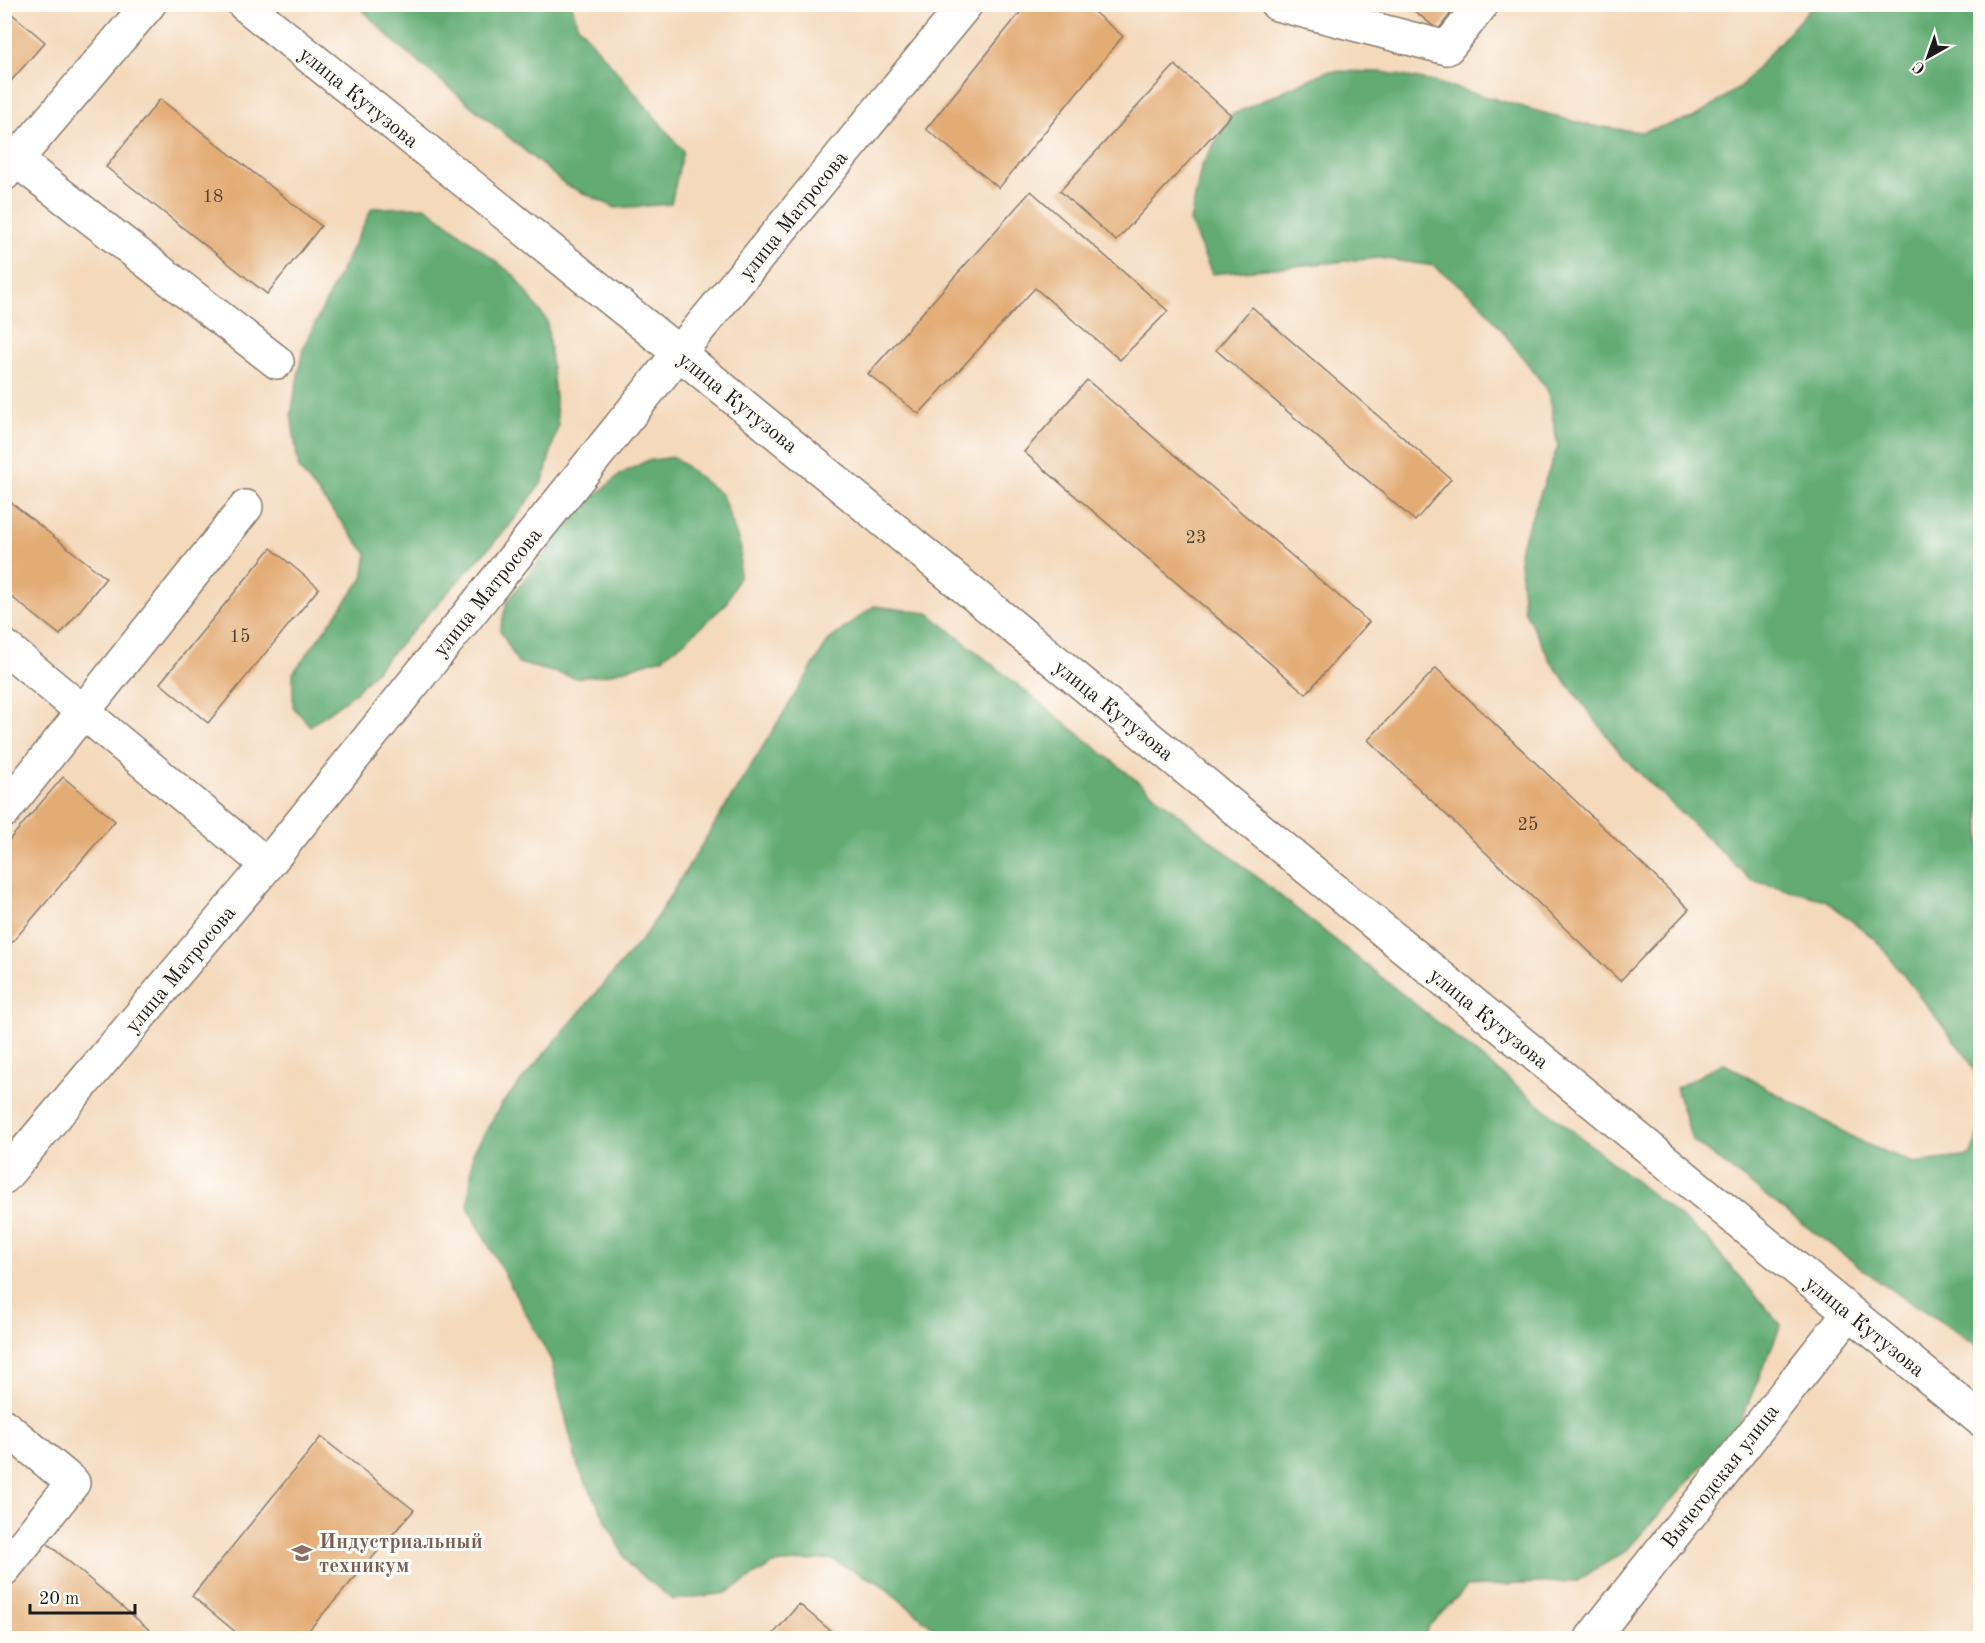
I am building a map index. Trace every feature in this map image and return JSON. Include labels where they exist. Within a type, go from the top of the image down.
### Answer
[{"type":"street","points":[[149,4],[10,167],[277,362]]},
{"type":"street","name":"улица Кутузова","points":[[244,4],[679,353],[1980,1419]]},
{"type":"street","name":"улица Матросова","points":[[4,1177],[267,865],[679,353],[966,4]]},
{"type":"street","points":[[1277,4],[1325,10],[1447,48],[1482,4]]},
{"type":"street","points":[[4,811],[246,507]]},
{"type":"street","points":[[4,646],[267,865]]},
{"type":"street","name":"Вычегодская улица","points":[[1592,1638],[1849,1313]]},
{"type":"street","points":[[4,1426],[73,1483],[4,1569]]},
{"type":"green space","points":[[358,5],[572,5],[577,24],[683,151],[671,204],[616,208],[566,185],[392,40]]},
{"type":"green space","points":[[1813,5],[1980,5],[1980,1083],[1967,1057],[1876,940],[1825,900],[1751,880],[1623,757],[1551,662],[1524,610],[1519,551],[1558,446],[1547,389],[1479,301],[1434,266],[1379,258],[1212,274],[1190,222],[1201,167],[1231,115],[1327,71],[1382,72],[1434,82],[1587,125],[1641,132],[1693,118],[1739,88]]},
{"type":"green space","points":[[426,207],[515,276],[547,321],[558,426],[543,481],[511,524],[356,692],[310,726],[293,707],[293,673],[363,578],[367,554],[299,469],[291,415],[303,348],[372,208]]},
{"type":"green space","points":[[674,457],[722,495],[741,548],[739,576],[726,604],[684,642],[662,658],[606,675],[576,678],[518,663],[500,630],[507,602],[576,513],[619,475],[646,461]]},
{"type":"green space","points":[[874,606],[928,613],[1706,1238],[1781,1325],[1739,1425],[1626,1551],[1577,1581],[1467,1587],[1428,1627],[1425,1638],[946,1638],[879,1583],[830,1559],[773,1564],[726,1593],[673,1600],[629,1565],[578,1467],[551,1360],[468,1207],[473,1153],[501,1105],[647,933],[829,640]]},
{"type":"green space","points":[[1723,1063],[1863,1143],[1914,1163],[1970,1156],[1980,1132],[1980,1347],[1885,1286],[1692,1140],[1676,1088]]},
{"type":"building","points":[[1027,4],[1084,4],[1123,36],[999,188],[926,129]]},
{"type":"building","points":[[1406,4],[1458,4],[1438,30]]},
{"type":"building","points":[[4,7],[45,42],[4,89]]},
{"type":"building","points":[[1175,65],[1231,115],[1116,241],[1060,191]]},
{"type":"building","points":[[160,99],[321,226],[267,294],[106,167]]},
{"type":"building","points":[[1031,191],[1168,311],[1120,360],[1035,288],[919,414],[868,374]]},
{"type":"building","points":[[1252,307],[1451,479],[1415,521],[1216,350]]},
{"type":"building","points":[[1087,380],[1369,622],[1306,694],[1024,452]]},
{"type":"building","points":[[4,497],[106,578],[60,635],[4,591]]},
{"type":"building","points":[[271,548],[319,588],[208,723],[160,683]]},
{"type":"building","points":[[1436,668],[1689,909],[1620,981],[1368,740]]},
{"type":"building","points":[[63,777],[115,821],[4,952],[4,846]]},
{"type":"building","name":"Индустриальный техникум","points":[[321,1437],[414,1510],[302,1638],[243,1638],[192,1596]]},
{"type":"building","points":[[34,1532],[159,1638],[4,1638],[4,1569]]},
{"type":"building","points":[[799,1604],[839,1638],[770,1638]]},
{"type":"place","name":"Индустриальный техникум","points":[[302,1553]]}]
